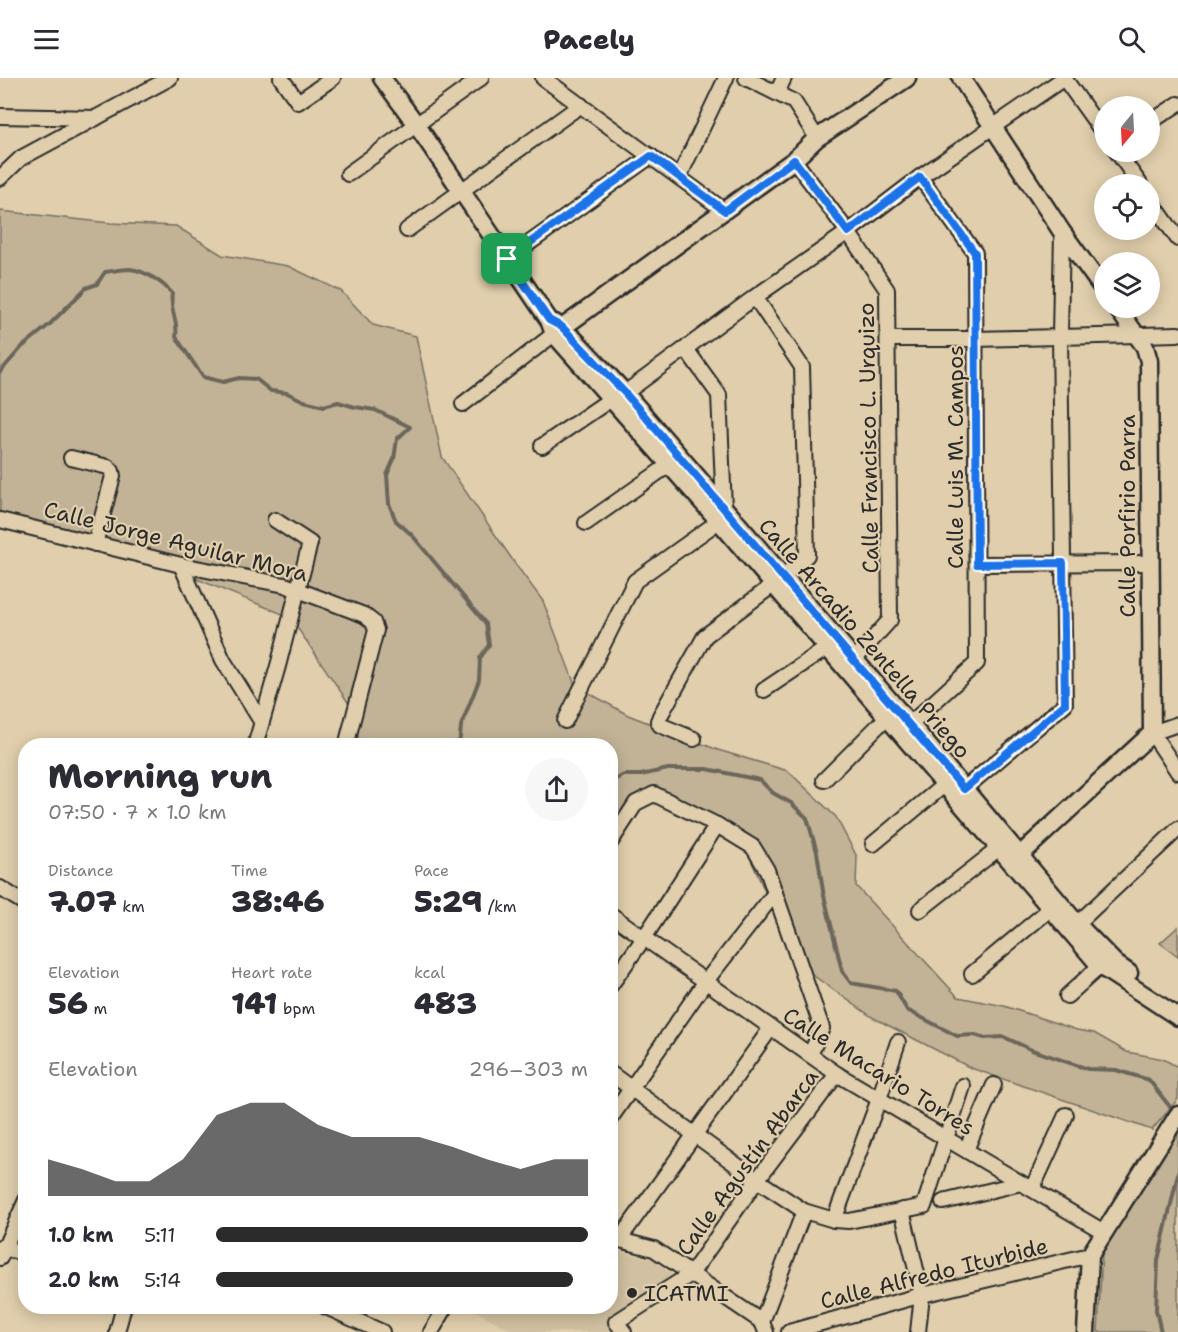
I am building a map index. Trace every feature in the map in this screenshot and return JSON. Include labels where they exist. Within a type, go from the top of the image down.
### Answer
[{"type":"street","points":[[0,178],[21,158],[170,78]]},
{"type":"street","points":[[281,78],[298,102],[333,78]]},
{"type":"street","name":"Calle Arcadio Zentella Priego","points":[[382,78],[555,327],[618,396],[778,581],[854,660],[910,724],[954,790],[998,849],[1100,966],[1178,1017]]},
{"type":"street","points":[[348,174],[481,78]]},
{"type":"street","points":[[543,78],[725,211]]},
{"type":"street","points":[[679,177],[726,78]]},
{"type":"street","points":[[746,78],[794,102],[817,138]]},
{"type":"street","points":[[777,93],[784,78]]},
{"type":"street","points":[[463,404],[555,327],[725,211],[794,160],[817,138],[907,78]]},
{"type":"street","points":[[961,78],[1094,276]]},
{"type":"street","points":[[543,446],[686,349],[920,177],[1064,78],[1094,120]]},
{"type":"street","points":[[1160,116],[1178,104]]},
{"type":"street","points":[[407,230],[460,189],[581,105]]},
{"type":"street","points":[[0,116],[98,118]]},
{"type":"street","points":[[507,259],[651,156]]},
{"type":"street","name":"Calle Francisco L. Urquizo","points":[[794,160],[848,232],[887,290],[890,620],[854,660]]},
{"type":"street","name":"Calle Luis M. Campos","points":[[910,724],[977,663],[975,253],[920,177]]},
{"type":"street","points":[[1160,214],[1178,239]]},
{"type":"street","points":[[873,844],[954,790],[1065,704],[1060,336],[1062,231]]},
{"type":"street","points":[[694,739],[660,725],[658,721],[705,636],[778,581],[807,555],[802,367],[755,297]]},
{"type":"street","name":"Calle Porfirio Parra","points":[[1124,318],[1145,347],[1149,361],[1152,733]]},
{"type":"street","points":[[889,339],[1178,334]]},
{"type":"street","points":[[565,721],[634,581],[721,514],[719,395],[686,349]]},
{"type":"street","points":[[71,458],[108,467],[112,471],[113,476],[95,544]]},
{"type":"street","points":[[586,523],[674,461]]},
{"type":"street","name":"Calle Jorge Aguilar Mora","points":[[0,520],[181,566],[285,585],[364,615],[373,622],[376,630],[348,738]]},
{"type":"street","points":[[257,738],[310,543],[274,520]]},
{"type":"street","points":[[977,564],[1150,563]]},
{"type":"street","points":[[181,566],[223,660],[261,721]]},
{"type":"street","name":"Calle Arcadio Zentella Priego","points":[[778,581],[827,648],[886,718],[1020,855],[1077,924],[1116,964],[1178,1004]]},
{"type":"street","points":[[764,690],[827,648]]},
{"type":"street","points":[[824,780],[886,718]]},
{"type":"street","points":[[1020,855],[1152,733],[1178,724]]},
{"type":"street","points":[[1152,733],[1178,772]]},
{"type":"street","points":[[618,831],[636,803],[654,794],[717,825],[753,847],[766,870],[775,893],[822,1028],[810,1055]]},
{"type":"street","points":[[618,975],[717,825]]},
{"type":"street","points":[[1077,924],[1178,829]]},
{"type":"street","points":[[920,910],[998,849]]},
{"type":"street","points":[[0,888],[18,899]]},
{"type":"street","points":[[618,1108],[706,981],[775,893]]},
{"type":"street","points":[[972,974],[1050,909]]},
{"type":"street","name":"Calle Macario Torres","points":[[618,920],[837,1074],[1104,1232]]},
{"type":"street","points":[[1067,996],[1100,966]]},
{"type":"street","points":[[618,1235],[771,1028]]},
{"type":"street","points":[[834,1220],[898,1042]]},
{"type":"street","name":"Calle Agustín Abarca","points":[[691,1274],[837,1074]]},
{"type":"street","points":[[618,1078],[804,1211],[834,1220],[849,1221],[924,1206],[963,1086]]},
{"type":"street","points":[[966,1150],[994,1085]]},
{"type":"street","points":[[943,1202],[1027,1186],[1066,1115]]},
{"type":"street","points":[[1086,1332],[1090,1255],[1175,1119]]},
{"type":"street","points":[[902,1210],[922,1295],[918,1332]]},
{"type":"street","points":[[618,1240],[654,1249],[764,1327],[804,1211]]},
{"type":"street","points":[[18,1216],[1,1251],[18,1253]]},
{"type":"street","name":"Calle Alfredo Iturbide","points":[[789,1332],[922,1295],[1090,1255]]},
{"type":"street","points":[[624,1332],[616,1322],[691,1274]]},
{"type":"street","points":[[117,1332],[122,1314]]},
{"type":"street","points":[[342,1314],[382,1332]]},
{"type":"street","points":[[431,1332],[442,1314]]},
{"type":"shaded area","points":[[0,211],[110,223],[176,226],[222,255],[288,266],[341,291],[373,325],[416,336],[442,457],[543,601],[575,685],[628,715],[718,750],[788,771],[836,817],[857,857],[856,886],[958,997],[1004,1006],[1077,1030],[1094,1033],[1127,1052],[1163,1059],[1178,1067],[1178,1099],[1152,1130],[971,1068],[872,1017],[797,964],[747,851],[654,796],[618,823],[618,738],[358,738],[352,708],[290,617],[126,550],[0,516]]},
{"type":"shaded area","points":[[1178,927],[1178,956],[1160,943]]},
{"type":"shaded area","points":[[1178,1132],[1178,1332],[1098,1332],[1102,1252],[1163,1147]]},
{"type":"shaded area","name":"ICATMI","points":[[618,1252],[653,1259],[677,1279],[618,1313]]},
{"type":"shaded area","name":"ICATMI","points":[[481,1314],[617,1314],[608,1319],[608,1328],[611,1332],[515,1332]]},
{"type":"waterway","points":[[0,372],[22,347],[50,324],[86,288],[97,284],[105,272],[130,269],[153,278],[172,293],[176,337],[203,377],[223,382],[239,378],[256,379],[271,391],[287,393],[304,401],[324,406],[338,402],[375,410],[410,427],[397,439],[394,459],[387,475],[389,504],[396,521],[412,535],[486,624],[489,645],[480,658],[479,680],[461,726],[460,738]]},
{"type":"waterway","points":[[618,778],[624,775],[641,775],[668,769],[707,769],[760,780],[773,793],[791,803],[807,818],[817,852],[823,891],[842,971],[851,983],[896,991],[907,1010],[957,1036],[1004,1037],[1032,1050],[1088,1069],[1116,1070],[1149,1080],[1174,1112]]},
{"type":"waterway","points":[[1161,1332],[1156,1310],[1158,1260],[1178,1174]]},
{"type":"place","name":"ICATMI","points":[[632,1293]]},
{"type":"route","points":[[651,156],[725,211],[794,160],[848,232],[920,177],[975,253],[977,564],[1063,563],[1065,704],[964,789],[625,393],[562,327],[549,320],[507,259],[651,156]]}]
